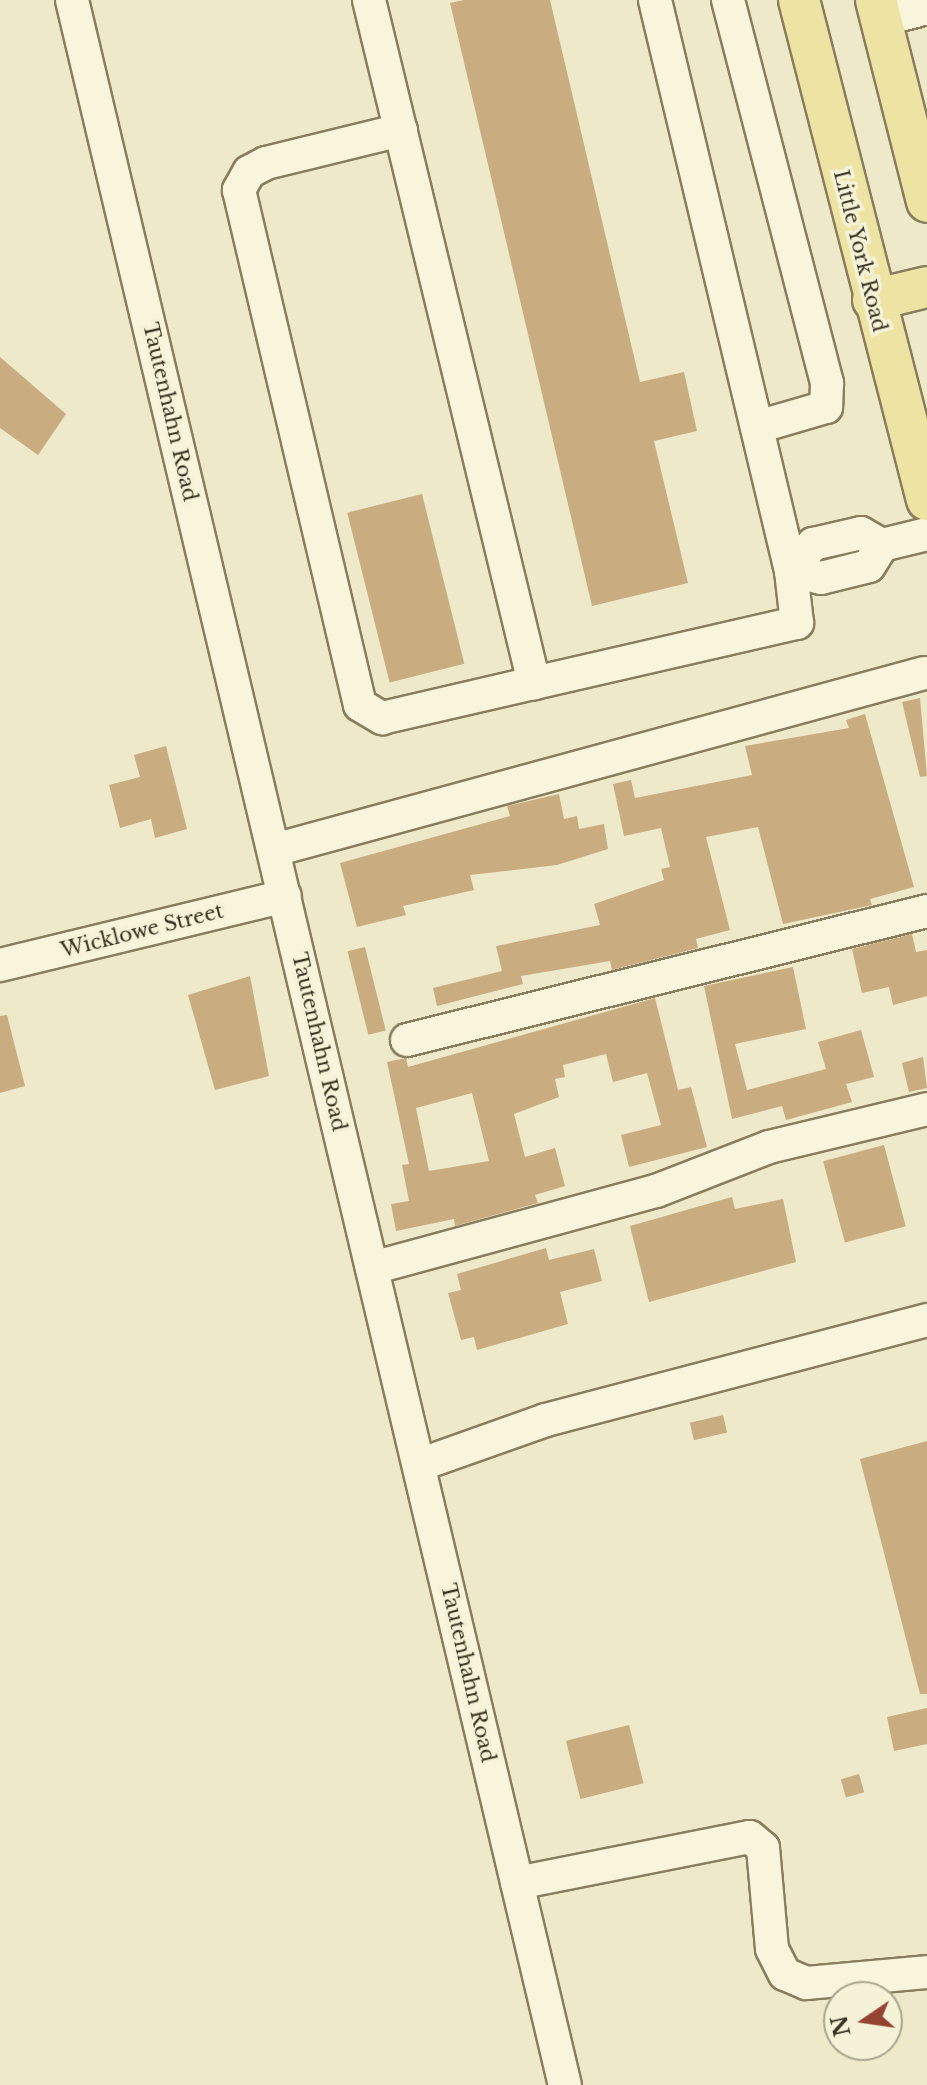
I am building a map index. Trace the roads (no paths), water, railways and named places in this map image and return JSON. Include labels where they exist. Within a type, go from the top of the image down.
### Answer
[{"type":"main road","name":"Little York Road","points":[[799,0],[873,300],[927,500]]},
{"type":"main road","points":[[878,10],[924,178]]},
{"type":"main road","points":[[873,300],[927,287]]},
{"type":"street","name":"Tautenhahn Road","points":[[72,0],[565,2085]]},
{"type":"street","points":[[369,0],[534,683]]},
{"type":"street","points":[[401,130],[266,163],[249,172],[239,190],[360,705],[375,717],[797,623],[791,571],[655,0]]},
{"type":"street","points":[[728,0],[827,383],[826,407],[757,427]]},
{"type":"street","points":[[878,10],[927,8]]},
{"type":"street","points":[[791,571],[821,578],[869,566],[882,545],[927,534]]},
{"type":"street","points":[[274,850],[924,673]]},
{"type":"street","name":"Wicklowe Street","points":[[0,965],[285,896]]},
{"type":"street","points":[[407,1040],[927,911]]},
{"type":"street","points":[[372,1268],[656,1191],[769,1147],[927,1109]]},
{"type":"street","points":[[419,1465],[546,1420],[927,1320]]},
{"type":"street","points":[[517,1883],[750,1837],[763,1848],[772,1949],[785,1974],[806,1983],[927,1972]]}]
